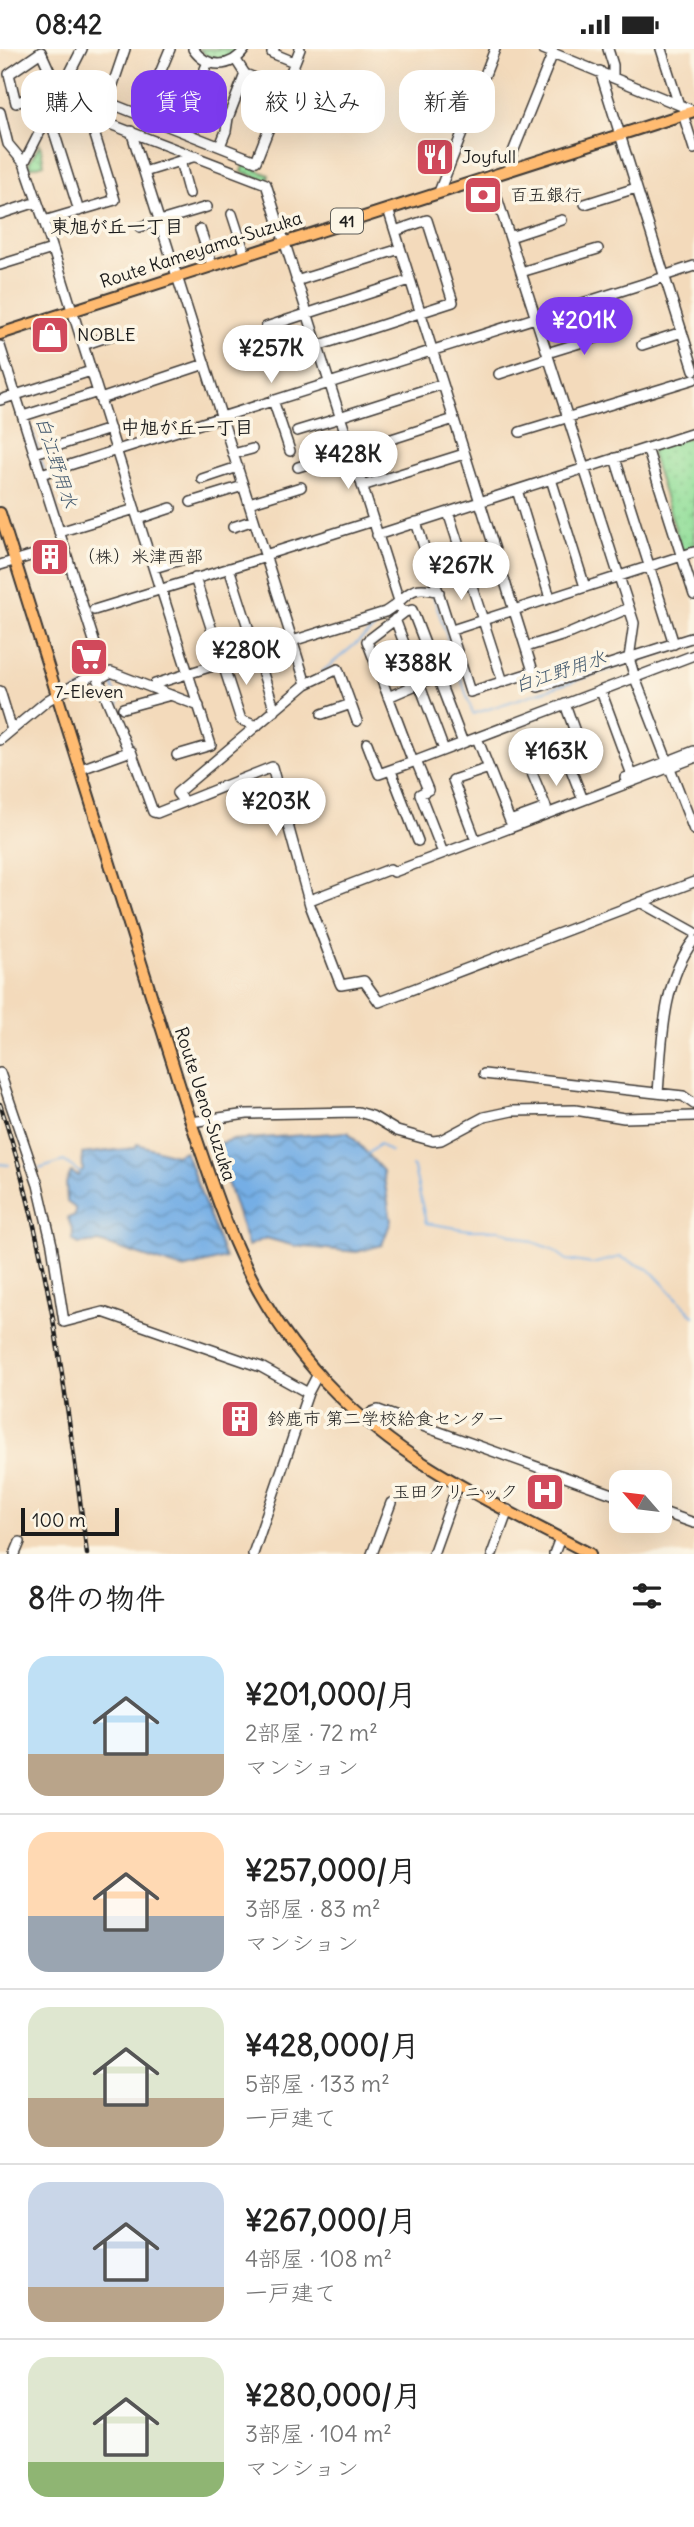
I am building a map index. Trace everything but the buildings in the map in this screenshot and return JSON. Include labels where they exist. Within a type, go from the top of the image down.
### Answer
[{"type":"main road","name":"Route Kameyama-Suzuka","points":[[0,334],[690,112]]},
{"type":"main road","name":"Route Ueno-Suzuka","points":[[0,513],[191,1122],[224,1219],[247,1270],[279,1324],[318,1374],[365,1419],[410,1454],[458,1484],[590,1554]]},
{"type":"street","points":[[70,70],[82,49]]},
{"type":"street","points":[[125,49],[107,102],[131,112]]},
{"type":"street","points":[[161,70],[170,49]]},
{"type":"street","points":[[193,49],[208,62],[223,64],[236,59],[245,49]]},
{"type":"street","points":[[274,49],[272,53],[294,62]]},
{"type":"street","points":[[291,70],[300,49]]},
{"type":"street","points":[[439,192],[495,49]]},
{"type":"street","points":[[543,49],[678,102],[690,112],[694,149]]},
{"type":"street","points":[[608,49],[613,65],[613,77]]},
{"type":"street","points":[[661,49],[678,102]]},
{"type":"street","points":[[21,102],[16,103],[9,73],[41,50],[48,70]]},
{"type":"street","points":[[510,170],[511,157],[553,53]]},
{"type":"street","points":[[236,59],[243,70]]},
{"type":"street","points":[[205,70],[208,62]]},
{"type":"street","points":[[600,71],[694,370]]},
{"type":"street","points":[[219,146],[241,84]]},
{"type":"street","points":[[0,112],[8,144],[24,163],[44,221],[211,745],[177,755]]},
{"type":"street","points":[[117,126],[131,131]]},
{"type":"street","points":[[24,163],[40,133]]},
{"type":"street","points":[[54,133],[79,211]]},
{"type":"street","points":[[44,221],[115,200],[94,133]]},
{"type":"street","points":[[132,133],[265,556],[309,683]]},
{"type":"street","points":[[136,133],[266,184],[400,606]]},
{"type":"street","points":[[186,133],[256,160],[267,133]]},
{"type":"street","points":[[144,172],[196,156]]},
{"type":"street","points":[[180,161],[189,194]]},
{"type":"street","points":[[490,176],[634,623],[629,658],[635,678],[693,826]]},
{"type":"street","points":[[585,204],[636,188]]},
{"type":"street","points":[[0,214],[37,202]]},
{"type":"street","points":[[140,227],[207,207]]},
{"type":"street","points":[[388,209],[538,687],[694,638]]},
{"type":"street","points":[[232,214],[245,254]]},
{"type":"street","points":[[317,346],[453,302],[427,220],[395,231]]},
{"type":"street","points":[[510,237],[562,220]]},
{"type":"street","points":[[201,229],[212,265]]},
{"type":"street","points":[[0,265],[52,249]]},
{"type":"street","points":[[296,281],[400,249]]},
{"type":"street","points":[[521,272],[598,249]]},
{"type":"street","points":[[44,473],[694,266]]},
{"type":"street","points":[[266,327],[410,280]]},
{"type":"street","points":[[642,345],[682,332]]},
{"type":"street","points":[[499,374],[612,333]]},
{"type":"street","points":[[83,345],[116,334]]},
{"type":"street","points":[[0,346],[19,394],[62,531],[64,546],[88,611],[103,669],[98,677]]},
{"type":"street","points":[[25,415],[205,364]]},
{"type":"street","points":[[0,400],[91,371]]},
{"type":"street","points":[[520,432],[694,379]]},
{"type":"street","points":[[297,431],[443,384]]},
{"type":"street","points":[[273,400],[290,451]]},
{"type":"street","points":[[298,467],[454,419]]},
{"type":"street","points":[[37,453],[110,429]]},
{"type":"street","points":[[377,535],[694,433]]},
{"type":"street","points":[[647,448],[694,595]]},
{"type":"street","points":[[233,454],[252,449]]},
{"type":"street","points":[[362,486],[464,454]]},
{"type":"street","points":[[615,458],[674,644]]},
{"type":"street","points":[[202,479],[237,467]]},
{"type":"street","points":[[551,479],[585,587]]},
{"type":"street","points":[[191,502],[243,486]]},
{"type":"street","points":[[249,503],[301,487]]},
{"type":"street","points":[[517,490],[550,598]]},
{"type":"street","points":[[62,531],[171,508]]},
{"type":"street","points":[[448,512],[503,682]]},
{"type":"street","points":[[233,527],[254,520]]},
{"type":"street","points":[[88,611],[373,521]]},
{"type":"street","points":[[416,522],[470,692],[533,672]]},
{"type":"street","points":[[0,565],[64,546]]},
{"type":"street","points":[[452,630],[694,552]]},
{"type":"street","points":[[153,569],[194,556]]},
{"type":"street","points":[[229,568],[275,711]]},
{"type":"street","points":[[195,578],[241,720],[257,726]]},
{"type":"street","points":[[439,591],[420,587],[409,591],[395,619],[367,641],[428,790],[420,794],[441,848]]},
{"type":"street","points":[[152,688],[155,684],[400,606],[412,610],[463,743]]},
{"type":"street","points":[[526,647],[571,633],[629,608]]},
{"type":"street","points":[[395,619],[444,750]]},
{"type":"street","points":[[367,743],[379,775],[694,655]]},
{"type":"street","points":[[184,802],[177,793],[309,683],[338,669],[358,721]]},
{"type":"street","points":[[0,740],[34,711],[57,696],[111,672],[199,706]]},
{"type":"street","points":[[388,697],[437,676]]},
{"type":"street","points":[[98,677],[129,752],[131,751],[153,812],[272,767],[310,900],[341,985],[365,981],[379,1002],[694,882]]},
{"type":"street","points":[[601,691],[632,775]]},
{"type":"street","points":[[0,692],[12,730]]},
{"type":"street","points":[[123,708],[171,695]]},
{"type":"street","points":[[322,714],[351,704]]},
{"type":"street","points":[[565,704],[578,740],[563,749],[580,795]]},
{"type":"street","points":[[477,738],[510,821],[632,775],[694,758]]},
{"type":"street","points":[[310,900],[669,764],[694,751]]},
{"type":"street","points":[[81,769],[129,752]]},
{"type":"street","points":[[474,836],[453,780],[489,768]]},
{"type":"street","points":[[391,771],[418,841]]},
{"type":"street","points":[[532,773],[546,807]]},
{"type":"street","points":[[640,902],[694,933]]},
{"type":"street","points":[[658,1093],[662,1041],[671,997],[680,965],[694,940]]},
{"type":"street","points":[[0,1073],[38,1185],[52,1245],[64,1322],[103,1312],[261,1367],[308,1393]]},
{"type":"street","points":[[484,1074],[683,1096],[694,1104]]},
{"type":"street","points":[[191,1122],[247,1114],[358,1112],[372,1116],[397,1131],[433,1141],[441,1140],[484,1117],[512,1111],[575,1110],[624,1118],[694,1116]]},
{"type":"street","points":[[253,1554],[308,1393],[318,1374]]},
{"type":"street","points":[[365,1419],[378,1410],[609,1493]]},
{"type":"street","points":[[433,1554],[458,1484]]},
{"type":"street","points":[[372,1554],[391,1503]]},
{"type":"street","points":[[492,1554],[508,1510]]},
{"type":"street","points":[[672,1515],[694,1523]]},
{"type":"street","points":[[554,1554],[560,1538]]},
{"type":"street","points":[[15,1554],[20,1542]]},
{"type":"green space","points":[[199,49],[240,49],[219,59],[209,57]]},
{"type":"green space","points":[[40,144],[44,164],[30,168],[29,163]]},
{"type":"green space","points":[[246,160],[257,164],[256,170],[269,175],[268,181],[242,172]]},
{"type":"green space","points":[[694,436],[694,549],[682,551],[651,452],[654,448]]},
{"type":"water","points":[[348,1132],[383,1171],[391,1221],[382,1245],[357,1252],[295,1246],[266,1238],[248,1246],[215,1145],[230,1140]]},
{"type":"water","points":[[137,1144],[175,1155],[185,1151],[225,1258],[183,1269],[99,1242],[79,1244],[72,1240],[73,1232],[68,1218],[75,1215],[75,1208],[67,1202],[66,1183],[71,1172],[78,1176],[83,1170],[82,1154],[135,1148]]},
{"type":"waterway","name":"白江野用水","points":[[3,342],[7,353]]},
{"type":"waterway","name":"白江野用水","points":[[30,425],[38,450]]},
{"type":"waterway","name":"白江野用水","points":[[39,455],[44,470]]},
{"type":"waterway","name":"白江野用水","points":[[46,475],[62,527]]},
{"type":"waterway","name":"白江野用水","points":[[65,535],[109,670]]},
{"type":"waterway","name":"白江野用水","points":[[403,604],[415,594]]},
{"type":"waterway","name":"白江野用水","points":[[433,595],[473,714],[626,664]]},
{"type":"waterway","name":"白江野用水","points":[[322,672],[396,610]]},
{"type":"waterway","name":"白江野用水","points":[[635,662],[694,643]]},
{"type":"waterway","name":"白江野用水","points":[[110,677],[119,705]]},
{"type":"waterway","points":[[70,695],[93,681]]},
{"type":"waterway","points":[[40,712],[48,706]]},
{"type":"waterway","name":"白江野用水","points":[[121,710],[132,744]]},
{"type":"waterway","points":[[0,748],[33,718]]},
{"type":"waterway","points":[[368,1154],[379,1144],[391,1152]]},
{"type":"waterway","points":[[39,1169],[64,1161],[82,1174]]},
{"type":"waterway","points":[[0,1164],[9,1165]]},
{"type":"waterway","points":[[412,1166],[426,1223],[469,1230],[500,1230],[552,1249],[567,1260],[592,1264],[620,1257],[650,1270],[694,1316]]},
{"type":"railway","points":[[0,1104],[17,1159],[44,1270],[64,1383],[87,1554]]},
{"type":"place","name":"Joyfull","points":[[435,157]]},
{"type":"place","name":"百五銀行","points":[[483,195]]},
{"type":"place","name":"NOBLE","points":[[50,335]]},
{"type":"place","name":"（株）米津西部","points":[[50,557]]},
{"type":"place","name":"7-Eleven","points":[[89,657]]},
{"type":"place","name":"鈴鹿市 第二学校給食センター","points":[[240,1419]]},
{"type":"place","name":"玉田クリニック","points":[[545,1492]]},
{"type":"district","name":"東旭が丘一丁目","points":[[117,226]]},
{"type":"district","name":"中旭が丘一丁目","points":[[187,427]]}]
